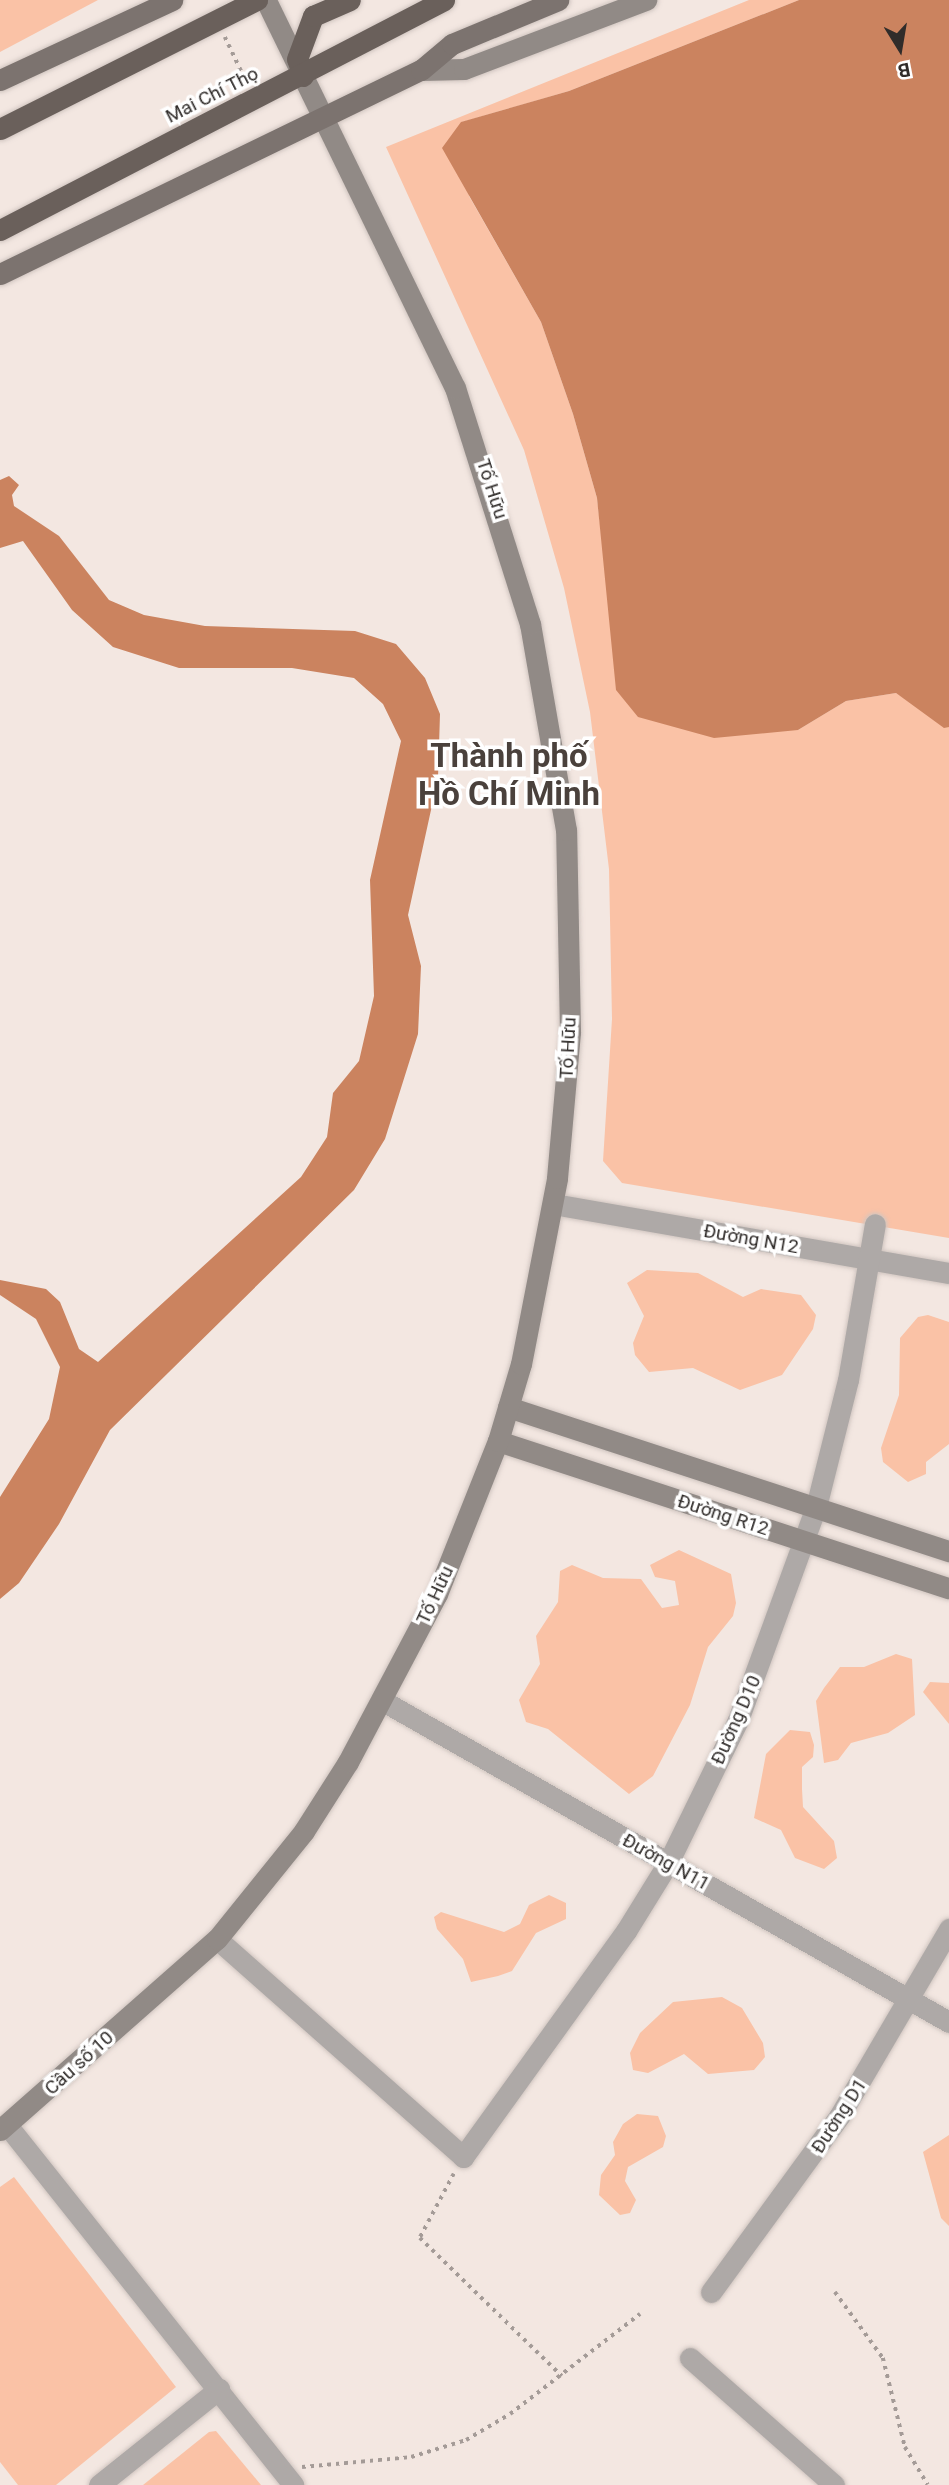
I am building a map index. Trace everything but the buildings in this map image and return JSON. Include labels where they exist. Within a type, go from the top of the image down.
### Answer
[{"type":"highway","points":[[0,129],[257,0]]},
{"type":"highway","points":[[303,76],[297,59],[313,16],[350,0]]},
{"type":"highway","name":"Mai Chí Thọ","points":[[0,230],[255,98],[303,76],[444,0]]},
{"type":"main road","points":[[0,80],[172,0]]},
{"type":"main road","name":"Tố Hữu","points":[[121,2026],[217,1939],[304,1831],[383,1701],[437,1594],[498,1441],[508,1407],[553,1204],[568,1068],[571,932],[564,808],[544,689],[474,434],[324,114],[265,0]]},
{"type":"main road","points":[[0,274],[324,114],[421,70],[452,44],[558,0]]},
{"type":"main road","points":[[421,70],[464,69],[646,0]]},
{"type":"main road","name":"Đường R12","points":[[508,1407],[949,1551]]},
{"type":"main road","name":"Đường R12","points":[[498,1441],[949,1588]]},
{"type":"main road","name":"Cầu số 10","points":[[3,2127],[121,2026]]},
{"type":"street","name":"Đường N12","points":[[553,1204],[949,1273]]},
{"type":"street","name":"Đường D10","points":[[463,2157],[576,2008],[668,1863],[738,1720],[816,1507],[870,1259],[875,1224]]},
{"type":"street","name":"Đường N11","points":[[383,1701],[949,2022]]},
{"type":"street","name":"Đường D1","points":[[711,2291],[802,2172],[911,2000],[949,1929]]},
{"type":"street","points":[[217,1939],[463,2157]]},
{"type":"street","points":[[3,2127],[219,2389],[290,2481]]},
{"type":"street","points":[[690,2358],[834,2485]]},
{"type":"street","points":[[99,2485],[219,2389]]},
{"type":"path","points":[[216,21],[255,98]]},
{"type":"path","points":[[463,2157],[420,2238],[562,2376]]},
{"type":"path","points":[[835,2292],[883,2358],[905,2447],[928,2485]]},
{"type":"path","points":[[290,2481],[300,2468],[411,2457],[466,2440],[562,2376],[640,2314]]},
{"type":"shaded area","points":[[0,0],[98,0],[0,52]]},
{"type":"shaded area","points":[[749,0],[799,0],[569,91],[462,122],[469,196],[541,322],[573,414],[597,498],[614,643],[798,730],[846,701],[896,693],[949,727],[949,1238],[622,1183],[603,1161],[612,1019],[609,869],[590,712],[564,588],[524,450],[386,147]]},
{"type":"shaded area","points":[[799,0],[949,0],[949,727],[944,728],[896,693],[846,701],[798,730],[714,738],[638,717],[616,690],[597,498],[573,414],[541,322],[442,148],[461,122],[569,91]]},
{"type":"shaded area","points":[[9,476],[19,485],[12,495],[14,506],[59,536],[109,600],[144,615],[205,626],[355,631],[396,644],[425,678],[440,714],[438,778],[408,915],[421,966],[418,1034],[385,1139],[354,1190],[110,1430],[59,1524],[19,1583],[0,1599],[0,1497],[49,1419],[60,1367],[36,1319],[0,1295],[0,1280],[46,1289],[60,1302],[79,1349],[98,1362],[301,1177],[327,1137],[333,1093],[359,1061],[374,996],[370,880],[401,741],[383,704],[354,678],[292,668],[179,668],[113,647],[72,610],[23,541],[0,548],[0,480]]},
{"type":"shaded area","points":[[647,1270],[698,1273],[743,1297],[761,1289],[801,1295],[816,1315],[813,1329],[782,1375],[740,1390],[693,1368],[649,1372],[635,1355],[633,1343],[644,1316],[627,1283]]},
{"type":"shaded area","points":[[928,1315],[949,1322],[949,1444],[926,1462],[926,1474],[908,1482],[883,1462],[881,1448],[899,1395],[900,1338],[918,1317]]},
{"type":"shaded area","points":[[679,1550],[731,1574],[736,1603],[733,1616],[708,1647],[690,1705],[653,1776],[629,1794],[548,1729],[526,1722],[519,1700],[540,1664],[536,1636],[558,1602],[560,1571],[572,1565],[603,1578],[641,1579],[662,1608],[679,1605],[675,1581],[655,1577],[650,1565]]},
{"type":"shaded area","points":[[896,1654],[912,1659],[915,1715],[888,1733],[851,1743],[838,1760],[824,1763],[816,1701],[824,1688],[840,1667],[864,1667]]},
{"type":"shaded area","points":[[930,1682],[949,1683],[949,1724],[923,1692]]},
{"type":"shaded area","points":[[790,1730],[810,1732],[814,1745],[813,1757],[802,1767],[803,1807],[834,1841],[837,1858],[824,1869],[795,1858],[781,1830],[754,1818],[766,1754]]},
{"type":"shaded area","points":[[549,1895],[566,1903],[566,1919],[536,1933],[512,1971],[471,1982],[463,1959],[437,1929],[434,1917],[441,1912],[504,1932],[520,1924],[529,1905]]},
{"type":"shaded area","points":[[722,1997],[742,2008],[763,2043],[765,2057],[754,2070],[708,2074],[684,2054],[648,2073],[633,2070],[630,2053],[640,2033],[673,2002]]},
{"type":"shaded area","points":[[637,2114],[658,2116],[666,2136],[663,2147],[628,2167],[625,2181],[636,2200],[630,2213],[620,2215],[599,2195],[601,2175],[615,2155],[613,2142],[623,2124]]},
{"type":"shaded area","points":[[949,2135],[949,2226],[941,2218],[923,2152]]},
{"type":"shaded area","points":[[14,2177],[176,2387],[56,2485],[18,2485],[0,2462],[0,2187]]},
{"type":"shaded area","points":[[216,2431],[261,2485],[143,2485],[209,2432]]},
{"type":"district","name":"Thành phố Hồ Chí Minh","points":[[509,775]]}]
